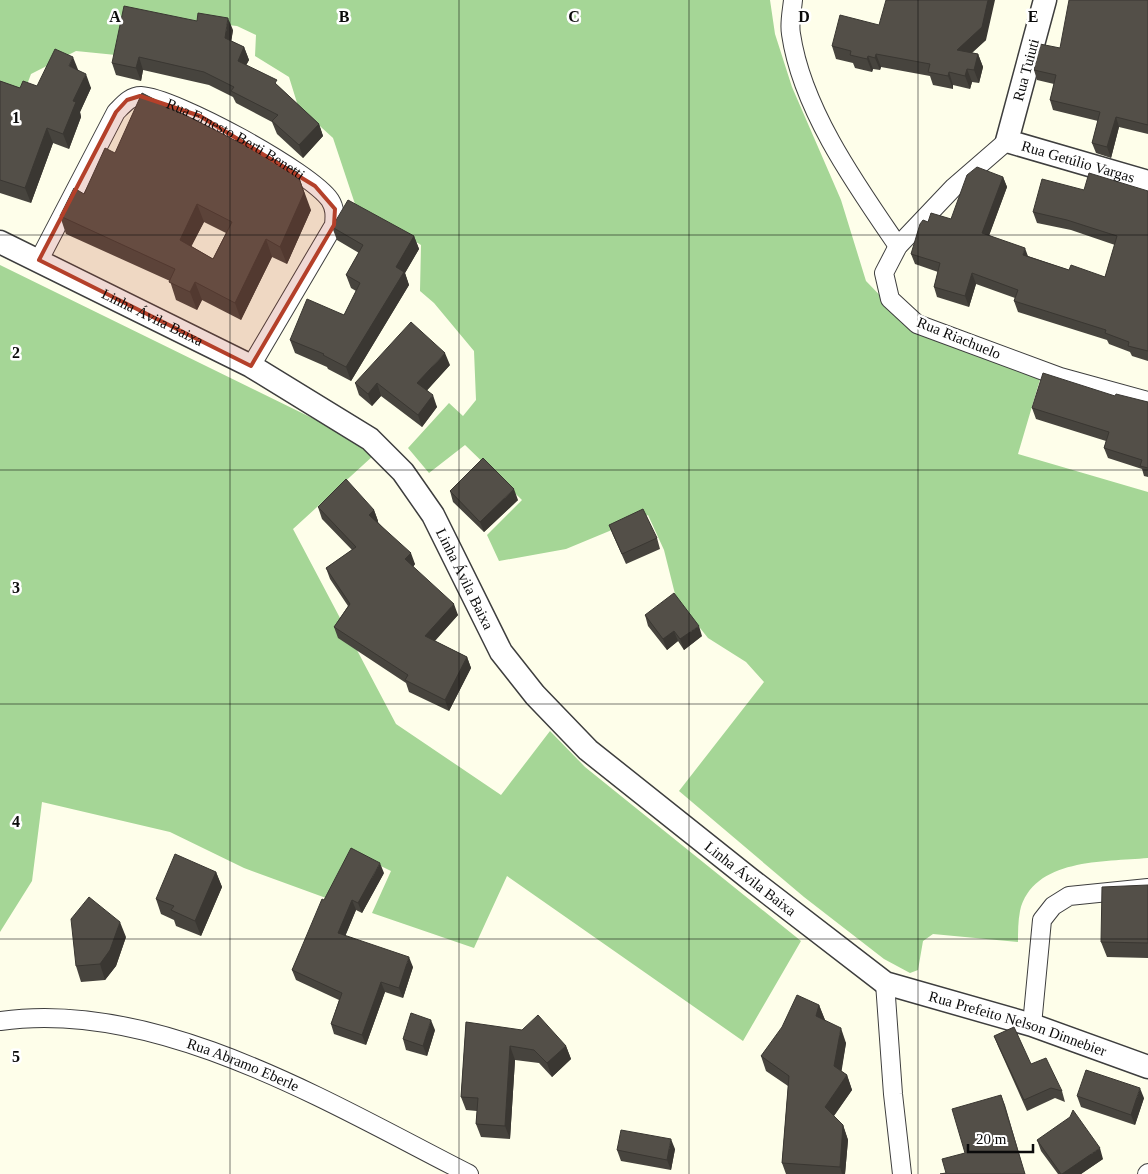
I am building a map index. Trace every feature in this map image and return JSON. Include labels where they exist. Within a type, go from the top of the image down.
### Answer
[{"type":"street","points":[[792,0],[791,33],[802,80],[840,161],[898,246]]},
{"type":"street","name":"Rua Tuiuti","points":[[1007,140],[1045,0]]},
{"type":"street","name":"Rua Ernesto Berti Benetti","points":[[39,260],[116,112],[128,100],[140,96],[176,105],[200,116],[269,154],[315,186],[329,198],[335,209],[334,225],[251,366]]},
{"type":"street","name":"Rua Riachuelo","points":[[1007,140],[954,187],[898,246],[884,273],[890,299],[917,324],[1060,377],[1148,401]]},
{"type":"street","name":"Rua Getúlio Vargas","points":[[1007,140],[1148,182]]},
{"type":"street","name":"Linha Ávila Baixa","points":[[0,242],[251,366],[370,439],[402,472],[433,515],[501,652],[535,695],[588,750],[750,879],[885,983]]},
{"type":"street","points":[[1032,1025],[1042,920],[1053,906],[1069,896],[1148,888]]},
{"type":"street","points":[[885,983],[893,1094],[902,1174]]},
{"type":"street","name":"Rua Prefeito Nelson Dinnebier","points":[[885,983],[1032,1025],[1148,1067]]},
{"type":"street","name":"Rua Abramo Eberle","points":[[0,1021],[22,1018],[71,1018],[180,1040],[256,1067],[469,1174]]},
{"type":"highlighted area","points":[[140,96],[200,116],[315,186],[335,209],[334,225],[251,366],[39,260],[116,112],[127,100]]},
{"type":"green space","points":[[0,0],[770,0],[775,34],[792,87],[841,200],[866,281],[899,315],[1041,376],[1018,454],[1148,492],[1148,858],[1072,866],[1055,872],[1039,881],[1027,894],[1020,911],[1018,942],[933,934],[923,941],[918,970],[910,973],[884,959],[804,897],[679,791],[764,682],[746,662],[708,638],[676,598],[664,550],[648,515],[566,549],[499,561],[487,535],[522,500],[465,445],[429,473],[408,448],[449,403],[463,416],[476,400],[474,351],[434,303],[420,291],[421,245],[355,204],[333,138],[298,106],[289,77],[255,56],[256,35],[237,26],[126,14],[116,55],[76,51],[31,74],[22,98],[0,94]]},
{"type":"green space","points":[[0,265],[357,440],[374,455],[293,529],[396,724],[501,795],[550,731],[585,767],[801,941],[743,1041],[507,876],[474,948],[372,913],[391,871],[352,852],[326,898],[244,868],[170,832],[42,802],[32,881],[0,932]]},
{"type":"building","points":[[886,0],[988,0],[982,27],[957,50],[978,54],[974,70],[967,69],[965,76],[949,72],[948,76],[928,72],[930,64],[876,54],[875,58],[868,56],[867,59],[850,55],[851,51],[832,46],[840,15],[879,25]]},
{"type":"building","points":[[1069,0],[1148,0],[1148,125],[1116,117],[1107,147],[1092,143],[1100,112],[1050,100],[1056,75],[1034,70],[1040,44],[1060,48]]},
{"type":"building","points":[[124,6],[197,21],[198,13],[228,18],[225,38],[244,47],[238,61],[277,80],[275,83],[319,124],[299,145],[272,121],[278,115],[231,91],[234,87],[204,72],[139,57],[136,68],[112,63]]},
{"type":"building","points":[[55,49],[73,57],[69,66],[86,74],[73,101],[76,102],[63,134],[47,128],[25,188],[0,180],[0,81],[20,88],[23,81],[37,86]]},
{"type":"building","points":[[142,93],[297,172],[304,193],[280,247],[266,239],[235,303],[195,282],[190,292],[169,282],[175,269],[60,216],[74,188],[84,194],[105,148],[115,153]],"holes":[[[197,204],[232,222],[213,259],[180,240]]]},
{"type":"building","points":[[977,167],[1003,177],[982,233],[1025,248],[1023,255],[1069,270],[1071,265],[1105,277],[1117,236],[1067,220],[1033,212],[1042,179],[1084,190],[1089,173],[1148,191],[1148,351],[1128,346],[1129,342],[1105,333],[1106,330],[1014,301],[1018,290],[972,273],[965,296],[934,287],[940,263],[911,254],[920,224],[923,220],[928,222],[931,213],[951,219],[967,175]]},
{"type":"building","points":[[348,200],[414,236],[396,267],[404,272],[346,367],[324,354],[290,340],[307,299],[344,315],[360,283],[346,275],[363,245],[332,227]]},
{"type":"building","points":[[411,322],[445,353],[417,383],[433,395],[418,415],[377,383],[368,394],[355,383]]},
{"type":"building","points":[[1043,373],[1115,396],[1116,394],[1148,402],[1148,468],[1140,466],[1142,460],[1104,448],[1109,432],[1032,408]]},
{"type":"building","points":[[483,458],[514,489],[480,522],[450,491]]},
{"type":"building","points":[[346,479],[374,510],[369,515],[411,553],[405,559],[454,604],[425,636],[467,657],[445,700],[405,680],[408,675],[334,627],[350,604],[326,568],[356,547],[318,507]]},
{"type":"building","points":[[643,509],[657,538],[622,554],[609,525]]},
{"type":"building","points":[[674,593],[699,626],[680,639],[674,631],[663,639],[645,615]]},
{"type":"building","points":[[351,848],[380,863],[358,903],[352,900],[338,933],[409,957],[399,988],[381,982],[362,1035],[331,1024],[342,993],[292,970],[322,899],[324,900]]},
{"type":"building","points":[[175,854],[216,872],[195,921],[171,910],[174,906],[156,899]]},
{"type":"building","points":[[1148,885],[1148,943],[1101,942],[1102,887]]},
{"type":"building","points":[[89,897],[120,922],[110,950],[100,964],[76,966],[71,919]]},
{"type":"building","points":[[797,995],[819,1005],[816,1016],[841,1028],[834,1066],[847,1075],[825,1107],[843,1125],[840,1167],[782,1163],[789,1076],[761,1056],[782,1027]]},
{"type":"building","points":[[411,1013],[431,1020],[423,1046],[403,1039]]},
{"type":"building","points":[[538,1015],[566,1046],[547,1063],[534,1050],[510,1046],[505,1126],[476,1124],[478,1098],[461,1097],[466,1022],[522,1030]]},
{"type":"building","points":[[1014,1027],[1031,1064],[1046,1058],[1062,1091],[1051,1088],[1024,1100],[994,1036]]},
{"type":"building","points":[[1086,1070],[1140,1088],[1131,1115],[1077,1096]]},
{"type":"building","points":[[1001,1095],[1025,1174],[940,1174],[946,1173],[942,1159],[965,1153],[952,1109]]},
{"type":"building","points":[[1073,1110],[1100,1148],[1061,1174],[1037,1140],[1070,1117]]},
{"type":"building","points":[[621,1130],[671,1139],[667,1160],[617,1150]]}]
